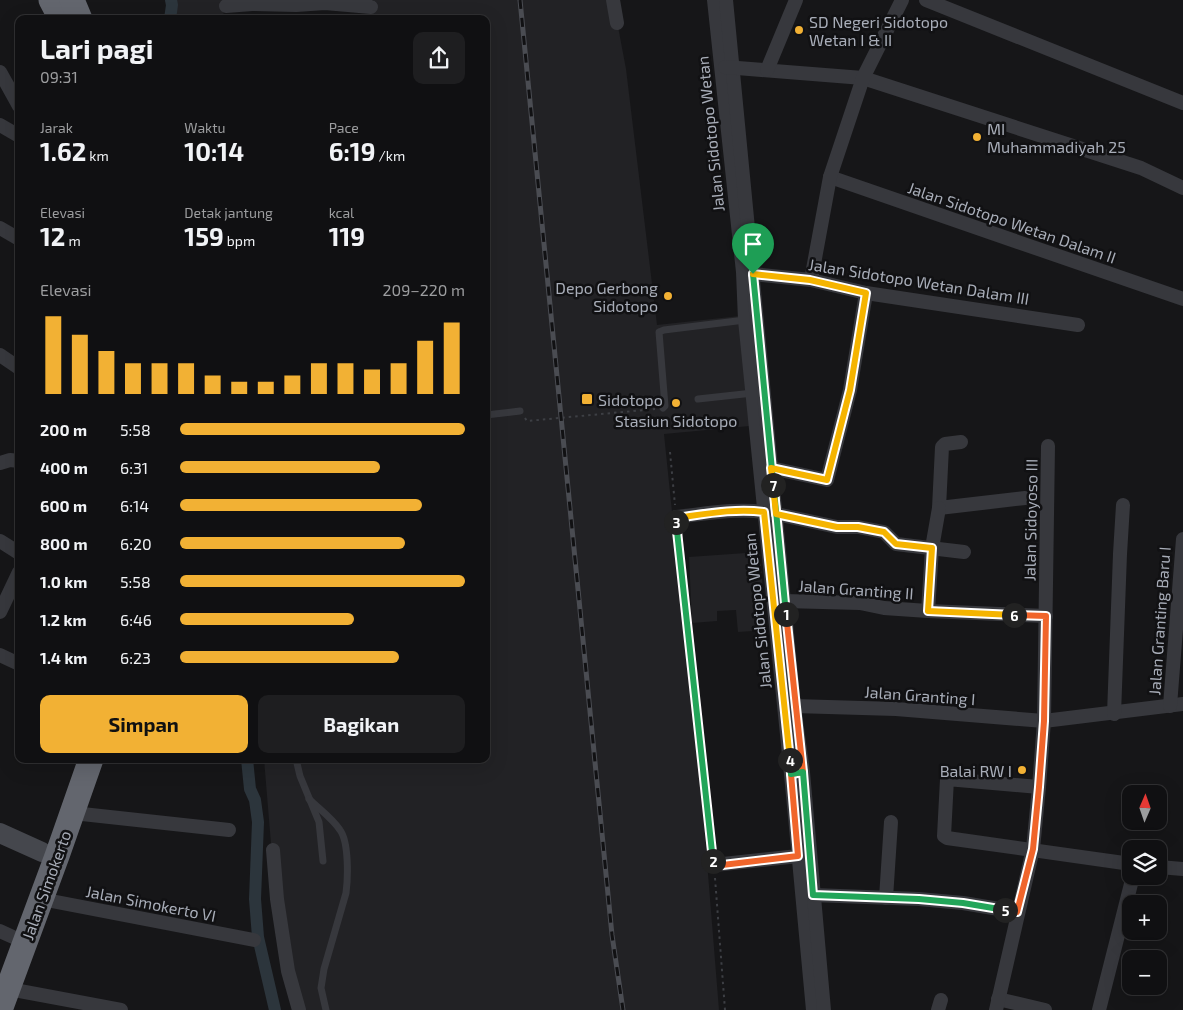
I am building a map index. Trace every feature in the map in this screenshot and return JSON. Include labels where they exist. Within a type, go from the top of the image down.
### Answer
[{"type":"highway","points":[[51,0],[75,9]]},
{"type":"highway","name":"Jalan Simokerto","points":[[3,990],[41,899],[50,854],[75,763]]},
{"type":"highway","name":"Jalan Simokerto","points":[[3,990],[7,934],[73,813],[90,763]]},
{"type":"street","points":[[613,0],[617,23]]},
{"type":"street","name":"Jalan Sidotopo Wetan","points":[[714,0],[727,67],[753,274],[771,468],[770,513],[824,1010]]},
{"type":"street","name":"Jalan Sidotopo Wetan","points":[[726,0],[727,67],[745,320],[753,394],[784,602],[794,706],[798,856],[813,1010]]},
{"type":"street","points":[[767,70],[796,0]]},
{"type":"street","points":[[810,280],[830,177],[864,78],[902,0]]},
{"type":"street","points":[[926,0],[1183,103]]},
{"type":"street","points":[[226,8],[252,4],[296,5],[325,3],[370,7]]},
{"type":"street","points":[[727,67],[864,78],[1141,168],[1183,188]]},
{"type":"street","points":[[0,72],[15,99]]},
{"type":"street","points":[[0,126],[15,134]]},
{"type":"street","name":"Jalan Sidotopo Wetan Dalam II","points":[[830,177],[1183,299]]},
{"type":"street","points":[[0,228],[15,237]]},
{"type":"street","name":"Jalan Sidotopo Wetan Dalam III","points":[[753,274],[810,280],[866,293],[1078,325]]},
{"type":"street","points":[[771,468],[827,480],[850,390],[866,293]]},
{"type":"street","points":[[0,355],[15,365]]},
{"type":"street","points":[[928,611],[932,548],[939,508],[942,447],[945,444],[961,442]]},
{"type":"street","name":"Jalan Sidoyoso III","points":[[997,1005],[1033,849],[1039,787],[1044,721],[1048,446]]},
{"type":"street","points":[[0,463],[15,461]]},
{"type":"street","points":[[939,508],[1025,498]]},
{"type":"street","points":[[1114,714],[1123,506]]},
{"type":"street","points":[[676,518],[752,510],[837,527],[858,527],[884,532],[896,544],[964,552]]},
{"type":"street","name":"Jalan Granting Baru I","points":[[1176,705],[1183,539]]},
{"type":"street","points":[[0,541],[15,550]]},
{"type":"street","points":[[0,612],[15,580]]},
{"type":"street","name":"Jalan Granting II","points":[[784,602],[860,603],[884,608],[1046,616]]},
{"type":"street","points":[[0,655],[15,662]]},
{"type":"street","name":"Jalan Granting I","points":[[794,706],[896,709],[1044,721],[1176,705]]},
{"type":"street","points":[[1039,787],[947,780],[944,833],[947,838],[1122,863]]},
{"type":"street","points":[[73,813],[229,830]]},
{"type":"street","points":[[886,898],[891,822]]},
{"type":"street","points":[[0,833],[50,854]]},
{"type":"street","points":[[273,850],[277,899],[287,963],[299,1010]]},
{"type":"street","points":[[714,866],[798,856]]},
{"type":"street","points":[[1167,868],[1183,869]]},
{"type":"street","points":[[1099,1010],[1131,885]]},
{"type":"street","points":[[813,895],[919,899],[963,903],[1017,912]]},
{"type":"street","name":"Jalan Simokerto VI","points":[[41,899],[254,940]]},
{"type":"street","points":[[3,990],[122,1010]]},
{"type":"street","points":[[997,1005],[1045,1010]]},
{"type":"lane","points":[[664,408],[659,332],[745,320]]},
{"type":"lane","points":[[698,399],[753,394]]},
{"type":"lane","points":[[490,414],[520,411]]},
{"type":"lane","points":[[297,763],[300,776],[319,822],[323,861]]},
{"type":"lane","points":[[309,799],[336,825],[342,832],[345,841],[346,893],[324,969],[321,988],[326,1010]]},
{"type":"path","points":[[520,411],[522,411],[527,421],[664,408]]},
{"type":"path","points":[[670,452],[714,866],[725,1010]]},
{"type":"shaded area","points":[[167,0],[222,0],[224,15],[169,15]]},
{"type":"shaded area","points":[[374,0],[613,0],[626,69],[657,325],[740,316],[750,426],[664,434],[703,812],[719,1010],[299,1010],[276,904],[264,763],[490,763],[490,15],[370,15]]},
{"type":"shaded area","points":[[760,552],[766,630],[738,632],[736,610],[717,611],[717,621],[692,623],[689,557]]},
{"type":"waterway","points":[[171,0],[171,15]]},
{"type":"waterway","points":[[247,763],[250,789],[255,800],[258,822],[255,899],[258,937],[275,1010]]},
{"type":"railway","points":[[520,0],[612,935],[623,1010]]},
{"type":"place","name":"SD Negeri Sidotopo Wetan I & II","points":[[799,30]]},
{"type":"place","name":"MI Muhammadiyah 25","points":[[977,137]]},
{"type":"place","name":"Depo Gerbong Sidotopo","points":[[668,296]]},
{"type":"place","name":"Sidotopo","points":[[587,399]]},
{"type":"place","name":"Stasiun Sidotopo","points":[[676,403]]},
{"type":"place","name":"Balai RW I","points":[[1022,770]]},
{"type":"route","points":[[753,274],[762,362],[771,468],[794,706],[803,772],[791,774],[798,856],[714,866],[676,518],[752,510],[764,512],[791,774],[803,772],[813,895],[919,899],[963,903],[1017,912],[1033,849],[1044,721],[1046,616],[928,611],[932,548],[896,544],[884,532],[858,527],[837,527],[776,514],[771,468],[827,480],[850,390],[866,293],[810,280],[753,274]]}]
